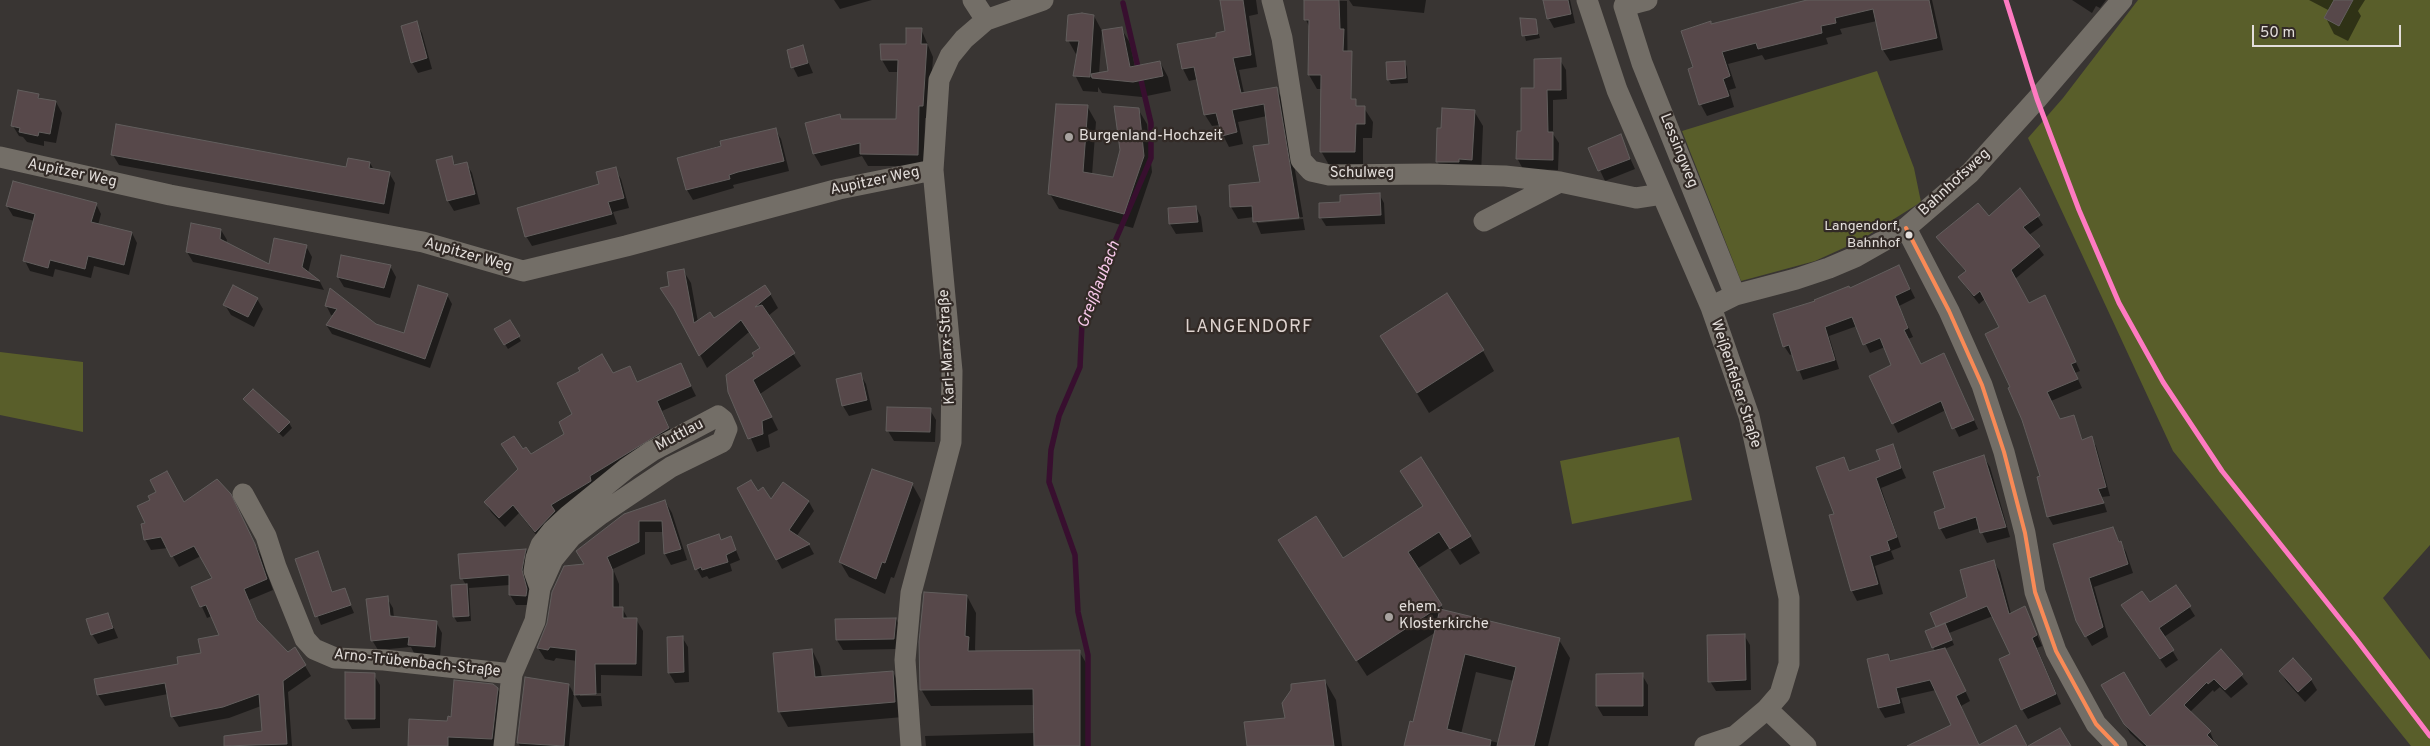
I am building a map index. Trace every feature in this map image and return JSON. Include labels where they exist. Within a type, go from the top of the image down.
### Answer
[{"type":"street","points":[[973,0],[986,20]]},
{"type":"street","name":"Karl-Marx-Straße","points":[[911,746],[905,660],[911,593],[951,442],[952,371],[933,170],[939,80],[950,56],[964,39],[986,20],[1043,0]]},
{"type":"street","name":"Schulweg","points":[[1272,0],[1282,38],[1302,160],[1311,170],[1329,175],[1430,174],[1505,176],[1560,182],[1636,198],[1662,194]]},
{"type":"street","name":"Weißenfelser Straße","points":[[1587,0],[1617,90],[1711,307],[1749,416],[1789,598],[1789,664],[1780,694],[1768,709],[1735,736],[1705,746]]},
{"type":"street","name":"Lessingweg","points":[[1647,0],[1623,3],[1642,63],[1735,294]]},
{"type":"street","name":"Bahnhofsweg","points":[[1711,307],[1735,294],[1796,279],[1829,268],[1855,257],[1906,228],[1970,173],[2122,0]]},
{"type":"street","name":"Aupitzer Weg","points":[[0,157],[170,196],[423,242],[524,270],[626,246],[839,189],[933,170]]},
{"type":"street","points":[[1484,221],[1560,182]]},
{"type":"street","points":[[1906,228],[1949,310],[1982,385],[2004,452],[2025,533],[2035,592],[2056,651],[2096,724],[2117,746]]},
{"type":"street","name":"Muttlau","points":[[504,746],[512,674],[535,621],[540,588],[553,559],[571,537],[672,467],[722,442],[727,429],[723,420],[718,416],[652,451],[627,468],[568,516],[541,545],[534,571],[540,588]]},
{"type":"street","name":"Arno-Trübenbach-Straße","points":[[243,494],[266,536],[276,567],[305,638],[314,649],[335,658],[352,661],[384,660],[512,674]]},
{"type":"street","points":[[1768,709],[1806,746]]},
{"type":"green space","points":[[2138,0],[2430,0],[2430,545],[2383,598],[2430,660],[2430,746],[2411,746],[2173,451],[2028,138],[2063,98]]},
{"type":"green space","points":[[1877,71],[1914,168],[1921,202],[1859,241],[1815,261],[1741,281],[1682,131]]},
{"type":"green space","points":[[0,352],[83,362],[83,432],[0,415]]},
{"type":"green space","points":[[1679,437],[1692,500],[1572,524],[1560,461]]},
{"type":"building","points":[[1220,0],[1243,0],[1251,55],[1233,58],[1241,93],[1277,87],[1299,218],[1253,222],[1252,206],[1230,207],[1229,185],[1260,182],[1253,146],[1269,144],[1264,104],[1232,110],[1237,132],[1222,136],[1216,113],[1204,115],[1194,67],[1182,69],[1177,44],[1216,37],[1216,33],[1225,31]]},
{"type":"building","points":[[1304,0],[1339,0],[1340,29],[1344,29],[1343,51],[1352,51],[1351,99],[1356,99],[1356,106],[1365,106],[1365,124],[1356,124],[1355,152],[1320,152],[1321,75],[1308,75],[1309,20],[1304,20]]},
{"type":"building","points":[[1543,0],[1568,0],[1571,14],[1547,19]]},
{"type":"building","points":[[1807,0],[1929,0],[1937,38],[1882,50],[1873,9],[1835,18],[1836,23],[1821,26],[1822,33],[1758,49],[1756,43],[1722,52],[1730,76],[1723,79],[1729,96],[1699,105],[1688,69],[1693,67],[1681,31],[1711,21],[1711,24]]},
{"type":"building","points":[[2334,0],[2353,0],[2339,26],[2324,18]]},
{"type":"building","points":[[1082,13],[1094,15],[1090,77],[1073,76],[1079,41],[1066,41],[1068,15]]},
{"type":"building","points":[[1520,18],[1536,19],[1538,34],[1522,36]]},
{"type":"building","points":[[417,21],[427,58],[411,63],[401,26]]},
{"type":"building","points":[[1122,27],[1130,67],[1160,61],[1163,76],[1133,82],[1092,78],[1091,74],[1108,71],[1102,30]]},
{"type":"building","points":[[906,28],[922,28],[921,44],[927,44],[923,106],[919,106],[918,155],[860,154],[860,143],[813,154],[805,123],[840,114],[841,119],[896,119],[898,60],[881,60],[880,44],[906,44]]},
{"type":"building","points":[[803,45],[808,63],[791,68],[787,50]]},
{"type":"building","points":[[1561,58],[1561,90],[1547,90],[1548,132],[1553,132],[1553,160],[1516,159],[1517,131],[1521,131],[1521,88],[1534,88],[1534,59]]},
{"type":"building","points":[[1405,61],[1406,78],[1387,80],[1386,62]]},
{"type":"building","points":[[18,90],[39,94],[38,98],[56,101],[50,134],[39,132],[38,136],[19,132],[20,128],[11,126]]},
{"type":"building","points":[[1056,104],[1088,105],[1083,172],[1113,177],[1120,150],[1114,106],[1139,108],[1144,156],[1124,214],[1048,194]]},
{"type":"building","points":[[1442,108],[1475,110],[1472,160],[1459,159],[1459,162],[1436,162],[1437,128],[1441,128]]},
{"type":"building","points":[[116,124],[346,167],[348,158],[370,162],[369,168],[390,172],[384,204],[111,155]]},
{"type":"building","points":[[776,128],[784,161],[738,172],[729,175],[730,179],[686,190],[677,158],[721,146],[720,141]]},
{"type":"building","points":[[1621,134],[1630,159],[1598,171],[1588,148]]},
{"type":"building","points":[[452,156],[454,165],[467,162],[475,194],[447,201],[436,160]]},
{"type":"building","points":[[616,167],[624,198],[608,202],[612,214],[525,237],[517,208],[599,184],[596,172]]},
{"type":"building","points":[[13,181],[97,203],[91,222],[132,232],[124,265],[88,256],[85,269],[50,260],[48,268],[23,261],[35,214],[6,206]]},
{"type":"building","points":[[2020,188],[2040,215],[2023,227],[2040,246],[2011,270],[2029,303],[2045,295],[2076,362],[2071,364],[2078,379],[2047,392],[2060,419],[2074,415],[2082,440],[2092,436],[2106,487],[2098,489],[2104,503],[2047,517],[2037,477],[2040,476],[2022,420],[2008,388],[2010,387],[1985,334],[1999,327],[1980,291],[1974,296],[1958,277],[1966,271],[1936,237],[1978,203],[1989,216]]},
{"type":"building","points":[[1380,193],[1381,215],[1319,218],[1319,203],[1340,202],[1340,195]]},
{"type":"building","points":[[1196,206],[1198,222],[1169,224],[1168,208]]},
{"type":"building","points":[[191,223],[221,229],[220,239],[269,264],[274,238],[307,245],[302,267],[320,281],[186,252]]},
{"type":"building","points":[[341,255],[391,265],[384,288],[337,277]]},
{"type":"building","points":[[1899,265],[1910,289],[1895,296],[1908,328],[1904,330],[1921,364],[1944,353],[1974,420],[1952,429],[1941,401],[1892,424],[1869,376],[1891,365],[1880,338],[1863,345],[1852,317],[1825,327],[1835,360],[1797,371],[1789,345],[1783,347],[1773,314],[1815,301],[1849,286],[1850,288]]},
{"type":"building","points":[[684,269],[694,323],[710,312],[714,318],[765,285],[771,294],[755,307],[762,305],[795,353],[753,380],[772,417],[762,421],[763,434],[748,439],[728,392],[726,375],[754,356],[752,353],[760,348],[741,320],[699,356],[674,309],[660,288],[669,286],[667,272]]},
{"type":"building","points":[[233,285],[258,298],[248,317],[223,305]]},
{"type":"building","points":[[418,285],[448,294],[425,359],[326,325],[337,309],[325,306],[330,288],[376,324],[404,333]]},
{"type":"building","points":[[1447,293],[1484,350],[1417,393],[1380,336]]},
{"type":"building","points":[[510,320],[520,336],[504,345],[494,329]]},
{"type":"building","points":[[602,354],[613,373],[630,366],[637,382],[681,363],[691,386],[657,401],[669,428],[590,476],[591,481],[551,505],[555,511],[535,532],[513,505],[499,518],[484,502],[518,469],[501,444],[514,436],[523,449],[526,447],[531,454],[564,434],[559,422],[572,414],[557,383],[580,371],[578,368]]},
{"type":"building","points":[[861,373],[867,400],[842,406],[836,379]]},
{"type":"building","points":[[253,389],[290,422],[279,433],[243,399]]},
{"type":"building","points":[[887,407],[931,408],[930,432],[886,431]]},
{"type":"building","points":[[1893,444],[1901,468],[1876,478],[1897,537],[1887,541],[1890,550],[1870,556],[1878,584],[1851,591],[1829,515],[1834,514],[1816,467],[1844,457],[1849,471],[1880,460],[1876,450]]},
{"type":"building","points":[[1984,455],[2006,527],[1980,533],[1976,517],[1939,529],[1934,512],[1945,508],[1933,472]]},
{"type":"building","points":[[1421,457],[1471,536],[1450,549],[1439,532],[1408,552],[1442,605],[1356,661],[1278,540],[1316,516],[1343,558],[1423,506],[1400,471]]},
{"type":"building","points":[[872,469],[913,483],[885,563],[882,562],[876,579],[839,562]]},
{"type":"building","points":[[167,471],[184,502],[217,479],[231,494],[255,544],[267,579],[244,589],[257,620],[288,652],[295,647],[306,665],[283,681],[287,744],[224,746],[224,736],[262,731],[259,694],[223,707],[171,717],[165,683],[97,695],[94,679],[178,664],[177,657],[201,653],[198,639],[219,635],[206,605],[200,607],[191,587],[212,578],[194,546],[171,557],[161,537],[144,540],[141,524],[145,523],[137,506],[150,500],[148,496],[156,492],[150,480]]},
{"type":"building","points":[[751,480],[758,491],[763,487],[771,499],[783,482],[809,501],[789,530],[810,544],[776,560],[737,488]]},
{"type":"building","points":[[665,500],[681,549],[664,554],[662,521],[639,521],[639,542],[607,557],[613,571],[613,607],[623,607],[623,618],[637,618],[636,664],[595,664],[596,694],[574,695],[576,650],[550,647],[548,650],[537,648],[547,623],[552,592],[564,566],[584,564],[576,551],[624,514]]},
{"type":"building","points":[[2113,527],[2119,542],[2121,541],[2128,564],[2089,578],[2103,627],[2085,637],[2076,621],[2053,544]]},
{"type":"building","points":[[719,534],[721,540],[731,536],[736,550],[726,555],[728,562],[702,570],[701,567],[695,570],[687,545]]},
{"type":"building","points":[[526,549],[522,570],[527,589],[526,596],[509,595],[509,575],[460,579],[458,554]]},
{"type":"building","points":[[318,551],[332,592],[345,588],[351,605],[315,617],[295,559]]},
{"type":"building","points":[[1994,560],[2009,614],[2025,606],[2037,635],[2032,638],[2056,694],[2021,710],[1999,659],[2010,654],[1987,606],[1936,627],[1930,613],[1967,597],[1960,570]]},
{"type":"building","points":[[467,584],[469,616],[453,617],[451,585]]},
{"type":"building","points":[[2176,585],[2191,606],[2159,628],[2174,650],[2160,659],[2121,605],[2142,591],[2150,602]]},
{"type":"building","points":[[924,592],[967,595],[965,636],[969,637],[968,651],[1080,650],[1080,746],[1034,746],[1033,689],[920,690],[919,642]]},
{"type":"building","points":[[388,596],[390,616],[437,621],[435,647],[408,645],[409,637],[371,641],[366,599]]},
{"type":"building","points":[[1440,609],[1560,638],[1534,746],[1497,746],[1516,667],[1465,654],[1447,729],[1491,740],[1490,746],[1404,746],[1410,721],[1413,722]]},
{"type":"building","points":[[108,613],[113,628],[91,635],[86,619]]},
{"type":"building","points":[[896,618],[894,639],[836,640],[835,619]]},
{"type":"building","points":[[1945,623],[1952,640],[1932,648],[1925,631]]},
{"type":"building","points":[[1745,634],[1746,680],[1708,682],[1707,635]]},
{"type":"building","points":[[683,636],[684,672],[668,673],[667,637]]},
{"type":"building","points":[[1945,648],[1966,691],[1956,696],[1979,745],[2016,725],[2027,746],[1907,746],[1951,725],[1930,680],[1896,688],[1900,703],[1878,708],[1867,659],[1888,654],[1890,661]]},
{"type":"building","points":[[812,649],[815,677],[893,671],[895,702],[778,712],[773,653]]},
{"type":"building","points":[[2221,649],[2243,674],[2225,690],[2214,679],[2208,684],[2207,682],[2184,705],[2211,731],[2207,735],[2218,746],[2147,746],[2124,724],[2101,685],[2124,672],[2150,716]]},
{"type":"building","points":[[2293,658],[2312,679],[2298,692],[2279,671]]},
{"type":"building","points":[[345,672],[375,673],[375,719],[345,719]]},
{"type":"building","points":[[1643,673],[1643,706],[1596,706],[1596,674]]},
{"type":"building","points":[[525,677],[569,684],[564,746],[517,743]]},
{"type":"building","points":[[454,680],[493,684],[498,688],[492,739],[448,737],[448,746],[408,746],[409,719],[447,721],[448,716],[451,717]]},
{"type":"building","points":[[1325,680],[1334,746],[1247,746],[1244,722],[1285,718],[1282,703],[1291,690],[1291,684]]},
{"type":"building","points":[[2060,728],[2071,746],[2028,746]]},
{"type":"waterway","name":"Greißlaubach","points":[[1088,746],[1088,655],[1078,612],[1075,555],[1049,482],[1051,450],[1059,416],[1080,367],[1082,323],[1151,158],[1151,123],[1123,3]]},
{"type":"transit line","points":[[2006,0],[2037,99],[2079,210],[2119,303],[2163,382],[2222,471],[2356,639],[2430,736]]},
{"type":"transit line","points":[[1906,228],[1949,311],[1982,385],[2004,452],[2025,533],[2035,592],[2056,651],[2096,724],[2117,746]]},
{"type":"place","name":"Burgenland-Hochzeit","points":[[1069,137]]},
{"type":"place","name":"Langendorf, Bahnhof","points":[[1909,235]]},
{"type":"place","name":"ehem. Klosterkirche","points":[[1389,617]]},
{"type":"district","name":"LANGENDORF","points":[[1249,328]]}]
